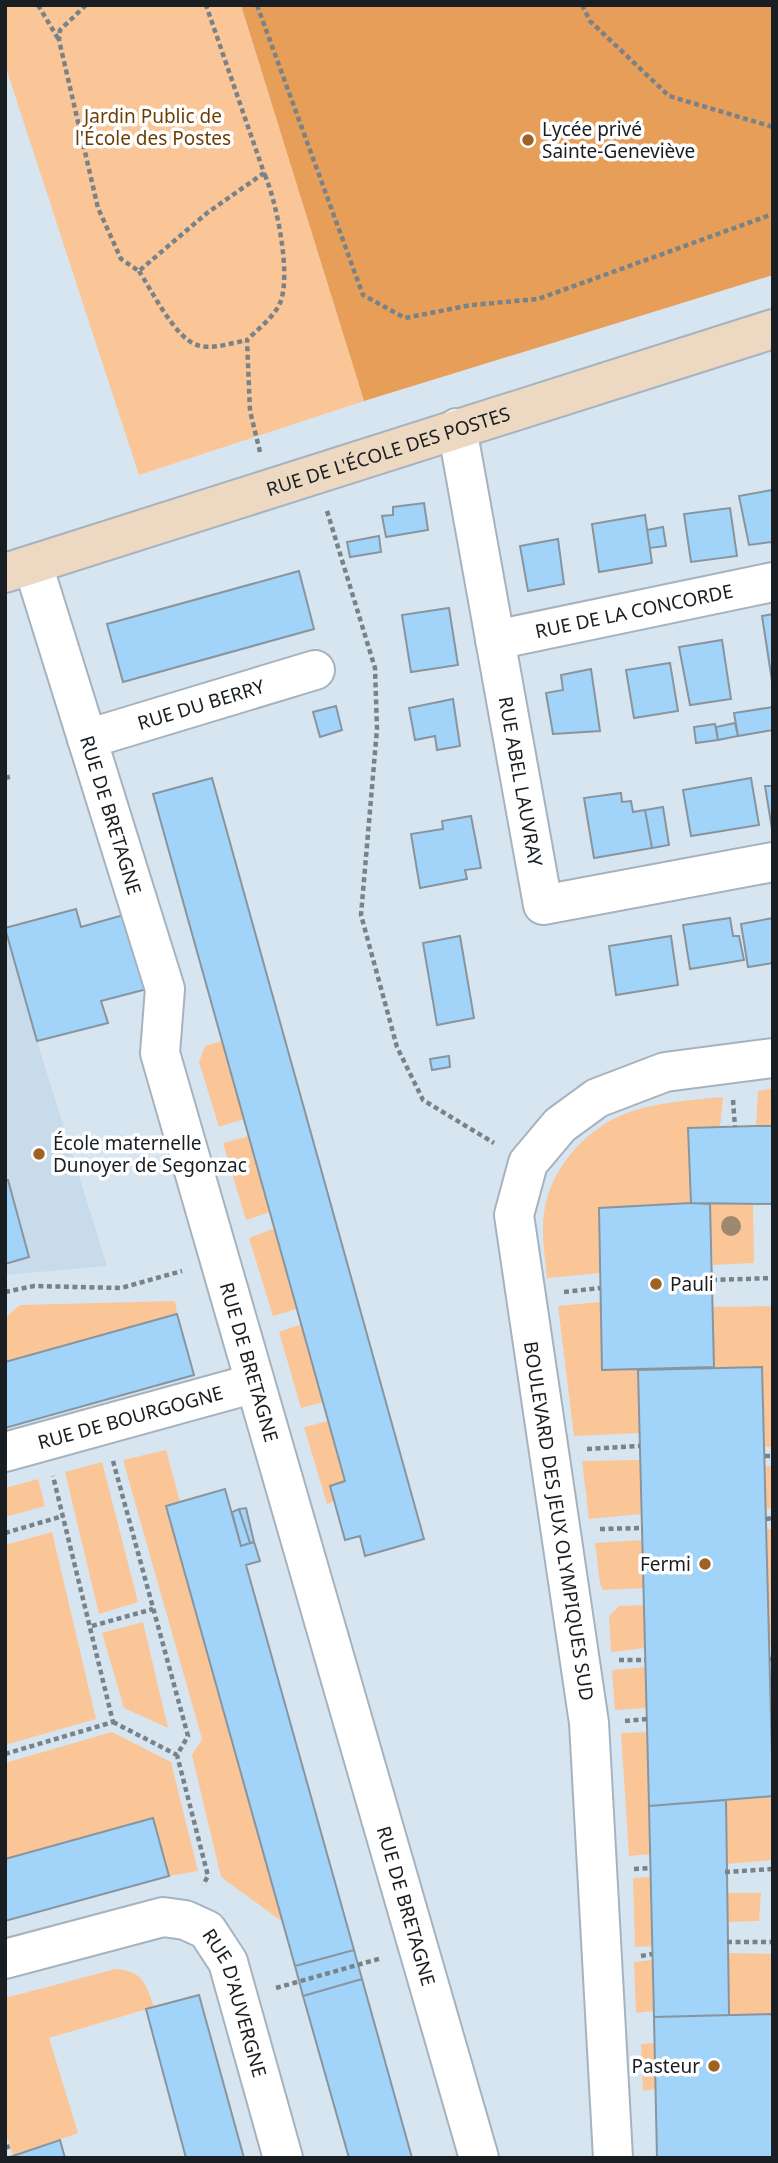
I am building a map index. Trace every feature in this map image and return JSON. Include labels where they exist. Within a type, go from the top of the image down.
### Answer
[{"type":"main road","name":"RUE DE L'ÉCOLE DES POSTES","points":[[19,569],[773,329]]},
{"type":"street","name":"RUE ABEL LAUVRAY","points":[[457,428],[543,905],[773,863]]},
{"type":"street","name":"RUE DE BRETAGNE","points":[[19,569],[87,739],[165,989],[160,1053],[479,2158]]},
{"type":"street","name":"RUE DE LA CONCORDE","points":[[495,640],[773,582]]},
{"type":"street","name":"RUE DU BERRY","points":[[87,739],[315,670]]},
{"type":"street","name":"BOULEVARD DES JEUX OLYMPIQUES SUD","points":[[613,2158],[589,1723],[514,1215],[528,1164],[560,1125],[597,1098],[665,1072],[773,1058]]},
{"type":"street","name":"RUE DE BOURGOGNE","points":[[5,1452],[255,1383]]},
{"type":"street","name":"RUE D'AUVERGNE","points":[[5,1959],[163,1917],[185,1920],[207,1930],[216,1939],[228,1962],[283,2158]]},
{"type":"path","points":[[37,5],[59,40]]},
{"type":"path","points":[[86,5],[60,30],[59,40],[98,208],[121,259],[139,271],[174,327],[196,345],[216,346],[247,340],[280,303],[284,279],[282,243],[270,186],[206,5]]},
{"type":"path","points":[[257,5],[363,295],[405,318],[471,306],[538,299],[773,214]]},
{"type":"path","points":[[582,5],[590,21],[669,96],[773,127]]},
{"type":"path","points":[[139,271],[208,213],[264,173]]},
{"type":"path","points":[[247,340],[250,411]]},
{"type":"path","points":[[315,473],[375,668],[377,729],[362,915],[397,1047],[423,1100],[528,1164]]},
{"type":"path","points":[[5,778],[13,776]]},
{"type":"path","points":[[5,1292],[34,1286],[121,1288],[220,1261]]},
{"type":"path","points":[[712,1280],[773,1278]]},
{"type":"path","points":[[103,1426],[188,1736],[177,1755],[208,1876],[185,1920]]},
{"type":"path","points":[[548,1451],[640,1446]]},
{"type":"path","points":[[765,1456],[773,1456]]},
{"type":"path","points":[[5,1533],[63,1516],[92,1626],[113,1722]]},
{"type":"path","points":[[766,1519],[773,1518]]},
{"type":"path","points":[[92,1626],[153,1609]]},
{"type":"path","points":[[5,1754],[113,1722],[177,1755]]},
{"type":"path","points":[[726,1872],[773,1870]]},
{"type":"path","points":[[727,1942],[773,1942]]},
{"type":"path","points":[[238,1999],[418,1948]]},
{"type":"shaded area","name":"Lycée privé Sainte-Geneviève","points":[[241,5],[773,5],[773,275],[364,401]]},
{"type":"shaded area","name":"École maternelle Dunoyer de Segonzac","points":[[5,927],[37,1041],[107,1266],[5,1275]]},
{"type":"green space","name":"Jardin Public de l'École des Postes","points":[[5,5],[241,5],[364,401],[139,475],[5,65]]},
{"type":"green space","points":[[222,1041],[244,1119],[219,1127],[199,1062],[205,1046]]},
{"type":"green space","points":[[773,1088],[773,1126],[756,1126],[758,1091]]},
{"type":"green space","points":[[723,1097],[720,1127],[688,1129],[691,1203],[599,1208],[600,1273],[547,1278],[543,1229],[547,1197],[562,1166],[584,1140],[612,1120],[638,1109]]},
{"type":"green space","points":[[249,1136],[270,1212],[246,1220],[223,1143]]},
{"type":"green space","points":[[710,1204],[753,1204],[754,1263],[713,1265]]},
{"type":"green space","points":[[275,1228],[297,1309],[273,1316],[249,1238]]},
{"type":"green space","points":[[175,1301],[177,1314],[5,1362],[5,1318],[20,1305]]},
{"type":"green space","points":[[600,1302],[602,1369],[638,1370],[641,1433],[574,1436],[558,1306]]},
{"type":"green space","points":[[773,1306],[773,1447],[765,1447],[762,1367],[714,1367],[712,1307]]},
{"type":"green space","points":[[302,1324],[323,1402],[301,1408],[279,1332]]},
{"type":"green space","points":[[328,1421],[345,1481],[330,1486],[334,1501],[327,1504],[304,1427]]},
{"type":"green space","points":[[166,1450],[180,1502],[166,1506],[283,1922],[221,1877],[192,1755],[202,1739],[123,1460]]},
{"type":"green space","points":[[641,1460],[642,1514],[589,1519],[582,1461]]},
{"type":"green space","points":[[102,1462],[138,1602],[99,1614],[65,1472]]},
{"type":"green space","points":[[765,1466],[773,1466],[773,1508],[766,1509]]},
{"type":"green space","points":[[38,1479],[45,1506],[5,1517],[5,1488]]},
{"type":"green space","points":[[767,1529],[773,1529],[773,1646],[769,1646]]},
{"type":"green space","points":[[52,1532],[96,1719],[5,1745],[5,1545]]},
{"type":"green space","points":[[643,1540],[644,1588],[603,1590],[595,1543]]},
{"type":"green space","points":[[644,1605],[645,1648],[611,1652],[609,1616],[619,1606]]},
{"type":"green space","points":[[143,1622],[168,1728],[124,1708],[102,1633]]},
{"type":"green space","points":[[646,1667],[646,1708],[615,1710],[612,1670]]},
{"type":"green space","points":[[112,1732],[171,1762],[198,1871],[169,1876],[5,1859],[5,1763]]},
{"type":"green space","points":[[647,1732],[650,1854],[629,1856],[621,1733]]},
{"type":"green space","points":[[773,1796],[773,1860],[726,1864],[726,1800]]},
{"type":"green space","points":[[650,1877],[652,1946],[635,1947],[633,1878]]},
{"type":"green space","points":[[726,1893],[761,1893],[759,1921],[727,1922]]},
{"type":"green space","points":[[727,1953],[773,1954],[773,2014],[729,2015]]},
{"type":"green space","points":[[652,1960],[653,2011],[636,2013],[634,1962]]},
{"type":"green space","points":[[116,1969],[132,1972],[142,1980],[154,2007],[49,2038],[78,2133],[13,2156],[5,2131],[5,1998]]},
{"type":"green space","points":[[655,2043],[655,2089],[643,2091],[641,2044]]},
{"type":"building","points":[[772,490],[773,545],[771,542],[749,545],[739,496]]},
{"type":"building","points":[[424,503],[428,530],[386,537],[382,516],[393,515],[393,507]]},
{"type":"building","points":[[730,508],[737,556],[691,562],[684,514]]},
{"type":"building","points":[[645,515],[652,563],[599,572],[592,524]]},
{"type":"building","points":[[663,527],[666,546],[650,548],[647,530]]},
{"type":"building","points":[[379,536],[381,552],[350,557],[347,542]]},
{"type":"building","points":[[558,539],[564,584],[528,591],[520,546]]},
{"type":"building","points":[[299,571],[314,629],[123,682],[107,624]]},
{"type":"building","points":[[449,608],[458,665],[411,672],[402,615]]},
{"type":"building","points":[[773,614],[773,681],[772,681],[762,616]]},
{"type":"building","points":[[722,640],[731,699],[690,705],[679,647]]},
{"type":"building","points":[[670,663],[678,711],[634,718],[626,670]]},
{"type":"building","points":[[591,669],[600,731],[553,734],[546,693],[563,690],[561,675]]},
{"type":"building","points":[[453,699],[460,746],[437,750],[435,736],[415,740],[409,708]]},
{"type":"building","points":[[336,706],[342,730],[320,737],[313,712]]},
{"type":"building","points":[[773,707],[773,730],[738,736],[734,713]]},
{"type":"building","points":[[735,723],[738,736],[718,740],[716,727]]},
{"type":"building","points":[[715,724],[718,740],[696,743],[694,727]]},
{"type":"building","points":[[212,778],[424,1539],[365,1556],[360,1536],[345,1540],[330,1486],[345,1481],[153,794]]},
{"type":"building","points":[[751,778],[759,825],[691,836],[683,790]]},
{"type":"building","points":[[765,786],[773,786],[773,829],[772,829]]},
{"type":"building","points":[[621,793],[622,802],[631,801],[633,812],[645,810],[652,848],[594,858],[584,798]]},
{"type":"building","points":[[663,807],[669,845],[652,848],[645,810]]},
{"type":"building","points":[[471,816],[481,868],[465,870],[467,879],[420,888],[411,834],[443,829],[442,821]]},
{"type":"building","points":[[76,909],[81,927],[127,914],[147,989],[101,1001],[108,1023],[37,1041],[5,928]]},
{"type":"building","points":[[730,918],[733,936],[739,936],[744,960],[690,969],[683,925]]},
{"type":"building","points":[[773,918],[773,963],[748,967],[741,924]]},
{"type":"building","points":[[460,936],[474,1018],[437,1025],[423,943]]},
{"type":"building","points":[[671,936],[678,985],[616,995],[609,946]]},
{"type":"building","points":[[449,1056],[450,1067],[432,1070],[430,1059]]},
{"type":"building","points":[[773,1126],[773,1204],[691,1203],[688,1128]]},
{"type":"building","points":[[5,1180],[8,1180],[29,1257],[5,1264]]},
{"type":"building","name":"Pauli","points":[[710,1204],[714,1367],[602,1370],[599,1208]]},
{"type":"building","points":[[177,1314],[194,1375],[5,1428],[5,1362]]},
{"type":"building","name":"Fermi","points":[[762,1367],[773,1796],[649,1806],[638,1370]]},
{"type":"building","points":[[225,1489],[241,1546],[254,1542],[260,1561],[246,1565],[354,1950],[295,1966],[166,1506]]},
{"type":"building","points":[[246,1508],[254,1542],[250,1543],[239,1509]]},
{"type":"building","points":[[239,1509],[250,1543],[241,1546],[232,1512]]},
{"type":"building","points":[[726,1800],[729,2015],[654,2017],[649,1806]]},
{"type":"building","points":[[153,1818],[169,1876],[5,1921],[5,1859]]},
{"type":"building","points":[[354,1950],[362,1979],[303,1996],[295,1966]]},
{"type":"building","points":[[362,1979],[412,2158],[349,2158],[303,1996]]},
{"type":"building","points":[[199,1995],[244,2158],[186,2158],[146,2009]]},
{"type":"building","name":"Pasteur","points":[[773,2014],[773,2158],[657,2158],[654,2017]]},
{"type":"building","points":[[60,2140],[65,2158],[5,2158],[13,2156]]},
{"type":"place","name":"Lycée privé Sainte-Geneviève","points":[[528,140]]},
{"type":"place","name":"École maternelle Dunoyer de Segonzac","points":[[39,1154]]},
{"type":"place","name":"Pauli","points":[[656,1284]]},
{"type":"place","name":"Fermi","points":[[705,1564]]},
{"type":"place","name":"Pasteur","points":[[714,2066]]}]
